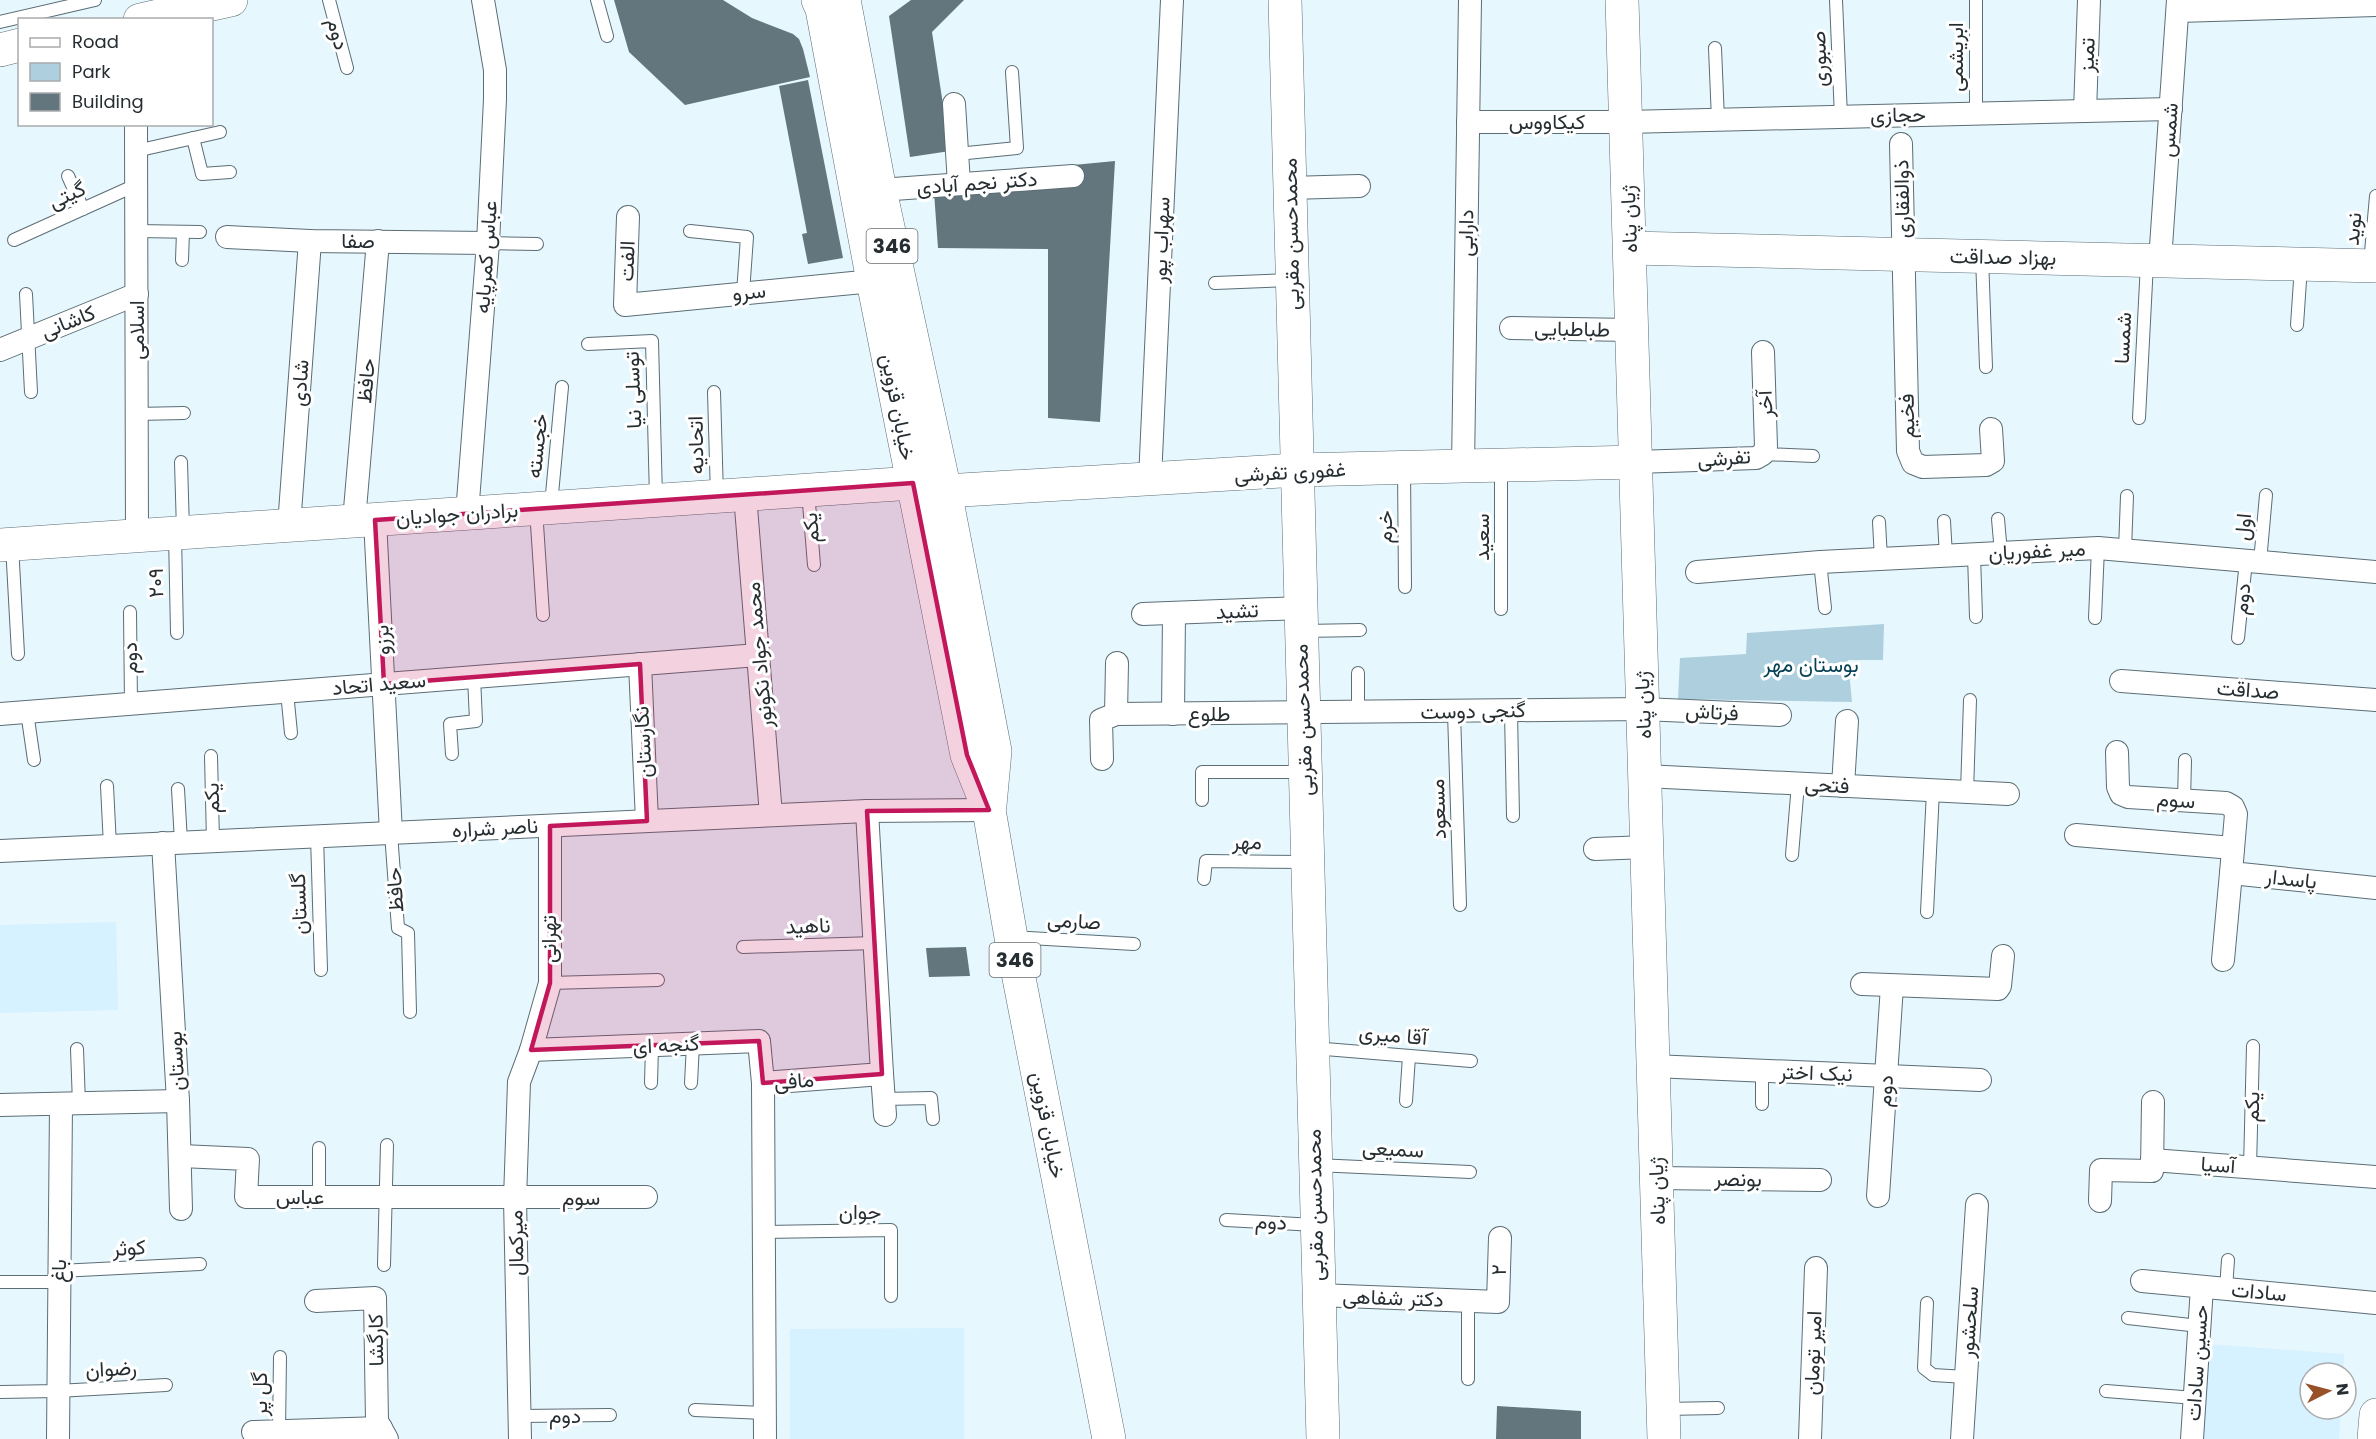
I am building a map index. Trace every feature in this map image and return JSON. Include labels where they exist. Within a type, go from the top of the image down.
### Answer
[{"type":"street","name":"عباس کمرپایه","points":[[467,514],[488,243],[495,70],[483,0]]},
{"type":"street","name":"خیابان قزوین","points":[[818,0],[822,9],[873,281],[967,755],[989,810],[1011,937],[1109,1439]]},
{"type":"street","name":"خیابان قزوین","points":[[844,0],[880,190],[945,491],[995,751],[989,810]]},
{"type":"street","name":"سهراب پور","points":[[1150,479],[1172,0]]},
{"type":"street","name":"محمدحسن مقربی","points":[[1285,0],[1323,1439]]},
{"type":"street","name":"دارابی","points":[[1463,466],[1470,0]]},
{"type":"street","name":"ژیان پناه","points":[[1622,0],[1664,1424]]},
{"type":"street","name":"تمیز","points":[[2085,111],[2089,0]]},
{"type":"street","points":[[148,18],[220,1]]},
{"type":"street","points":[[2178,5],[2376,5]]},
{"type":"street","name":"شمس","points":[[2153,260],[2171,109],[2178,5]]},
{"type":"street","points":[[0,50],[18,46]]},
{"type":"street","points":[[954,104],[960,184]]},
{"type":"street","name":"حجازی","points":[[1626,122],[2171,109]]},
{"type":"street","name":"کیکاووس","points":[[1468,122],[1626,122]]},
{"type":"street","name":"اسلامی","points":[[136,126],[137,536]]},
{"type":"street","name":"ذوالفقاری","points":[[1901,144],[1903,254]]},
{"type":"street","name":"دکتر نجم آبادی","points":[[880,190],[1073,176]]},
{"type":"street","points":[[1290,188],[1359,186]]},
{"type":"street","name":"الفت","points":[[625,305],[628,217]]},
{"type":"street","name":"صفا","points":[[228,237],[310,241],[488,243]]},
{"type":"street","name":"شادی","points":[[289,526],[310,241]]},
{"type":"street","name":"حافظ","points":[[365,521],[378,241]]},
{"type":"street","name":"بهزاد صداقت","points":[[1630,248],[2373,266]]},
{"type":"street","name":"فخیم","points":[[1903,254],[1908,451],[1912,463],[1923,467],[1986,465],[1993,461],[1994,455],[1991,429]]},
{"type":"street","name":"سرو","points":[[625,305],[873,281]]},
{"type":"street","name":"کاشانی","points":[[0,350],[137,294]]},
{"type":"street","name":"طباطبایی","points":[[1512,328],[1632,330]]},
{"type":"street","name":"آخر","points":[[1763,352],[1766,447],[1763,454]]},
{"type":"street","name":"تفرشی","points":[[1636,462],[1756,458],[1763,454]]},
{"type":"street","name":"غفوری تفرشی","points":[[945,491],[1297,470],[1636,462]]},
{"type":"street","name":"برادران جوادیان","points":[[6,545],[913,483]]},
{"type":"street","name":"محمد جواد نکونور","points":[[731,496],[758,655],[771,816]]},
{"type":"street","name":"برزو","points":[[365,521],[384,684],[391,833]]},
{"type":"street","name":"میر غفوریان","points":[[1697,572],[1820,562],[2098,548],[2376,572]]},
{"type":"street","points":[[1173,714],[1174,613]]},
{"type":"street","name":"تشید","points":[[1143,614],[1174,613],[1301,620]]},
{"type":"street","name":"سعید اتحاد","points":[[0,714],[758,655]]},
{"type":"street","points":[[1102,759],[1101,720],[1116,714],[1117,663]]},
{"type":"street","name":"نگارستان","points":[[640,664],[647,821]]},
{"type":"street","name":"صداقت","points":[[2121,681],[2376,700]]},
{"type":"street","name":"گنجی دوست","points":[[1303,714],[1643,709]]},
{"type":"street","name":"فرتاش","points":[[1643,709],[1780,715]]},
{"type":"street","name":"طلوع","points":[[1116,714],[1303,714]]},
{"type":"street","points":[[1843,786],[1847,721]]},
{"type":"street","name":"سوم","points":[[2117,752],[2118,787],[2121,794],[2128,797],[2226,803],[2234,807],[2236,814],[2233,848]]},
{"type":"street","name":"فتحی","points":[[1645,776],[2008,794]]},
{"type":"street","name":"ناصر شراره","points":[[0,851],[867,811],[989,810]]},
{"type":"street","points":[[867,811],[884,1107]]},
{"type":"street","name":"تهرانی","points":[[531,1050],[550,983],[550,826]]},
{"type":"street","points":[[2076,835],[2233,848],[2223,960]]},
{"type":"street","name":"بوستان","points":[[0,1104],[178,1101],[172,843]]},
{"type":"street","points":[[1595,849],[1647,847]]},
{"type":"street","name":"پاسدار","points":[[2231,873],[2376,888]]},
{"type":"street","points":[[1862,984],[1998,989],[2003,956]]},
{"type":"street","name":"دوم","points":[[1878,1196],[1892,986]]},
{"type":"street","name":"گنجه ای","points":[[531,1050],[759,1041],[763,1083]]},
{"type":"street","name":"میرکمال","points":[[520,1439],[515,1199],[519,1082],[531,1050]]},
{"type":"street","name":"نیک اختر","points":[[1653,1066],[1980,1080]]},
{"type":"street","name":"مافی","points":[[765,1439],[763,1083],[882,1074]]},
{"type":"street","points":[[178,1101],[182,1209]]},
{"type":"street","points":[[2100,1201],[2101,1170],[2152,1171],[2153,1102]]},
{"type":"street","name":"باغ","points":[[58,1439],[59,1277],[70,1104]]},
{"type":"street","name":"عباس","points":[[181,1156],[248,1159],[246,1197],[515,1199]]},
{"type":"street","name":"آسیا","points":[[2152,1160],[2376,1177]]},
{"type":"street","name":"بونصر","points":[[1656,1178],[1820,1180]]},
{"type":"street","name":"سوم","points":[[515,1199],[646,1197]]},
{"type":"street","name":"سلحشور","points":[[1962,1439],[1977,1205]]},
{"type":"street","name":"۲","points":[[1498,1302],[1500,1238]]},
{"type":"street","name":"امیر تومان","points":[[1810,1439],[1816,1268]]},
{"type":"street","name":"سادات","points":[[2142,1281],[2376,1303]]},
{"type":"street","name":"حسین سادات","points":[[2192,1439],[2202,1287]]},
{"type":"street","name":"دکتر شفاهی","points":[[1318,1295],[1498,1302]]},
{"type":"street","name":"کارگشا","points":[[316,1301],[375,1298],[377,1421],[384,1433]]},
{"type":"street","points":[[253,1432],[384,1433]]},
{"type":"lane","points":[[0,22],[95,0]]},
{"type":"lane","name":"دوم","points":[[329,0],[347,68]]},
{"type":"lane","points":[[597,0],[607,36]]},
{"type":"lane","name":"صبوری","points":[[1836,0],[1841,117]]},
{"type":"lane","name":"ابریشمی","points":[[1976,0],[1976,113]]},
{"type":"lane","points":[[1715,48],[1718,120]]},
{"type":"lane","points":[[957,154],[1017,148],[1012,72]]},
{"type":"lane","points":[[136,151],[220,132]]},
{"type":"lane","points":[[193,138],[201,174],[230,172]]},
{"type":"lane","points":[[68,176],[83,209]]},
{"type":"lane","name":"گیتی","points":[[14,240],[136,185]]},
{"type":"lane","name":"نوید","points":[[2373,266],[2376,196]]},
{"type":"lane","points":[[136,231],[200,232]]},
{"type":"lane","points":[[690,231],[747,237],[743,292]]},
{"type":"lane","points":[[182,260],[183,232]]},
{"type":"lane","points":[[488,243],[537,244]]},
{"type":"lane","points":[[1982,256],[1986,367]]},
{"type":"lane","name":"شمسا","points":[[2139,418],[2153,260]]},
{"type":"lane","points":[[2297,325],[2301,264]]},
{"type":"lane","points":[[1215,283],[1292,280]]},
{"type":"lane","points":[[26,294],[31,392]]},
{"type":"lane","name":"توسلی نیا","points":[[588,344],[652,341],[656,501]]},
{"type":"lane","name":"خجسته","points":[[543,615],[543,508],[562,387]]},
{"type":"lane","name":"اتحادیه","points":[[714,392],[731,496]]},
{"type":"lane","points":[[137,414],[184,412]]},
{"type":"lane","name":"تفرشی","points":[[1763,454],[1813,456]]},
{"type":"lane","name":"۲۰۹","points":[[177,633],[181,462]]},
{"type":"lane","name":"سعید","points":[[1501,609],[1502,466]]},
{"type":"lane","name":"خرم","points":[[1404,468],[1405,587]]},
{"type":"lane","name":"یکم","points":[[808,490],[814,565]]},
{"type":"lane","name":"اول","points":[[2253,562],[2266,495]]},
{"type":"lane","points":[[2125,550],[2127,496]]},
{"type":"lane","points":[[1998,519],[2001,553]]},
{"type":"lane","points":[[1944,521],[1946,556]]},
{"type":"lane","points":[[1879,522],[1881,559]]},
{"type":"lane","points":[[6,545],[18,654]]},
{"type":"lane","points":[[2095,618],[2098,548]]},
{"type":"lane","points":[[1974,555],[1976,617]]},
{"type":"lane","points":[[1820,562],[1825,608]]},
{"type":"lane","name":"دوم","points":[[2238,638],[2253,562]]},
{"type":"lane","name":"دوم","points":[[130,612],[131,704]]},
{"type":"lane","points":[[1301,620],[1360,630]]},
{"type":"lane","points":[[1358,674],[1358,713]]},
{"type":"lane","points":[[452,754],[450,724],[476,721],[474,677]]},
{"type":"lane","points":[[287,692],[291,733]]},
{"type":"lane","points":[[1967,792],[1970,700]]},
{"type":"lane","points":[[1511,711],[1513,816]]},
{"type":"lane","points":[[27,712],[34,760]]},
{"type":"lane","name":"مسعود","points":[[1454,712],[1460,904]]},
{"type":"lane","name":"یکم","points":[[211,756],[213,841]]},
{"type":"lane","points":[[2184,801],[2185,760]]},
{"type":"lane","points":[[1202,800],[1202,772],[1305,772]]},
{"type":"lane","points":[[1792,855],[1798,784]]},
{"type":"lane","points":[[107,786],[110,846]]},
{"type":"lane","points":[[172,843],[178,789]]},
{"type":"lane","points":[[1927,912],[1934,791]]},
{"type":"lane","name":"حافظ","points":[[391,833],[398,928],[408,933],[410,1012]]},
{"type":"lane","name":"گلستان","points":[[316,836],[321,970]]},
{"type":"lane","name":"مهر","points":[[1204,879],[1206,861],[1307,862]]},
{"type":"lane","name":"صارمی","points":[[1011,937],[1134,944]]},
{"type":"lane","name":"ناهید","points":[[743,947],[874,944]]},
{"type":"lane","points":[[550,983],[658,980]]},
{"type":"lane","points":[[690,1083],[693,1044]]},
{"type":"lane","name":"یکم","points":[[2250,1168],[2253,1046]]},
{"type":"lane","points":[[651,1083],[652,1047]]},
{"type":"lane","name":"آقا میری","points":[[1312,1048],[1471,1060]]},
{"type":"lane","points":[[70,1104],[77,1049]]},
{"type":"lane","points":[[1406,1101],[1409,1056]]},
{"type":"lane","points":[[1762,1071],[1762,1104]]},
{"type":"lane","points":[[884,1107],[931,1098],[933,1119]]},
{"type":"lane","points":[[384,1265],[387,1145]]},
{"type":"lane","points":[[319,1148],[319,1197]]},
{"type":"lane","name":"سمیعی","points":[[1314,1164],[1470,1172]]},
{"type":"lane","name":"دوم","points":[[1226,1220],[1316,1225]]},
{"type":"lane","name":"جوان","points":[[764,1232],[891,1230],[891,1296]]},
{"type":"lane","points":[[2226,1289],[2228,1260]]},
{"type":"lane","name":"کوثر","points":[[0,1282],[200,1264]]},
{"type":"lane","name":"دکتر شفاهی","points":[[1468,1301],[1468,1379]]},
{"type":"lane","points":[[1927,1303],[1924,1368],[1933,1375],[1966,1377]]},
{"type":"lane","points":[[2128,1318],[2199,1326]]},
{"type":"lane","name":"گل پر","points":[[279,1431],[280,1357]]},
{"type":"lane","name":"رضوان","points":[[0,1392],[166,1385]]},
{"type":"lane","points":[[2106,1391],[2194,1398]]},
{"type":"lane","name":"ژیان پناه","points":[[1664,1424],[1718,1408]]},
{"type":"lane","points":[[695,1410],[766,1413]]},
{"type":"lane","name":"دوم","points":[[520,1416],[610,1415]]},
{"type":"highlighted area","points":[[913,483],[967,755],[989,810],[867,811],[882,1074],[763,1083],[759,1041],[531,1050],[550,983],[550,826],[647,821],[640,664],[384,684],[375,520]]},
{"type":"shaded area","points":[[116,922],[118,1010],[0,1013],[0,925]]},
{"type":"shaded area","points":[[964,1328],[964,1439],[790,1439],[790,1329]]},
{"type":"shaded area","points":[[2207,1344],[2344,1354],[2344,1361],[2298,1361],[2298,1421],[2340,1421],[2339,1439],[2201,1439]]},
{"type":"green space","name":"بوستان مهر","points":[[1884,624],[1883,660],[1848,660],[1852,702],[1678,699],[1680,658],[1746,654],[1747,633]]},
{"type":"building","points":[[614,0],[723,0],[752,18],[793,34],[799,39],[810,77],[685,105],[629,52]]},
{"type":"building","points":[[911,0],[964,0],[932,32],[950,151],[910,157],[889,16]]},
{"type":"building","points":[[808,80],[843,258],[808,264],[802,234],[807,233],[779,86]]},
{"type":"building","points":[[1115,161],[1100,422],[1048,418],[1048,249],[938,248],[934,192],[917,180]]},
{"type":"building","points":[[966,947],[970,976],[929,977],[926,948]]},
{"type":"building","points":[[1497,1406],[1581,1411],[1581,1439],[1496,1439]]}]
